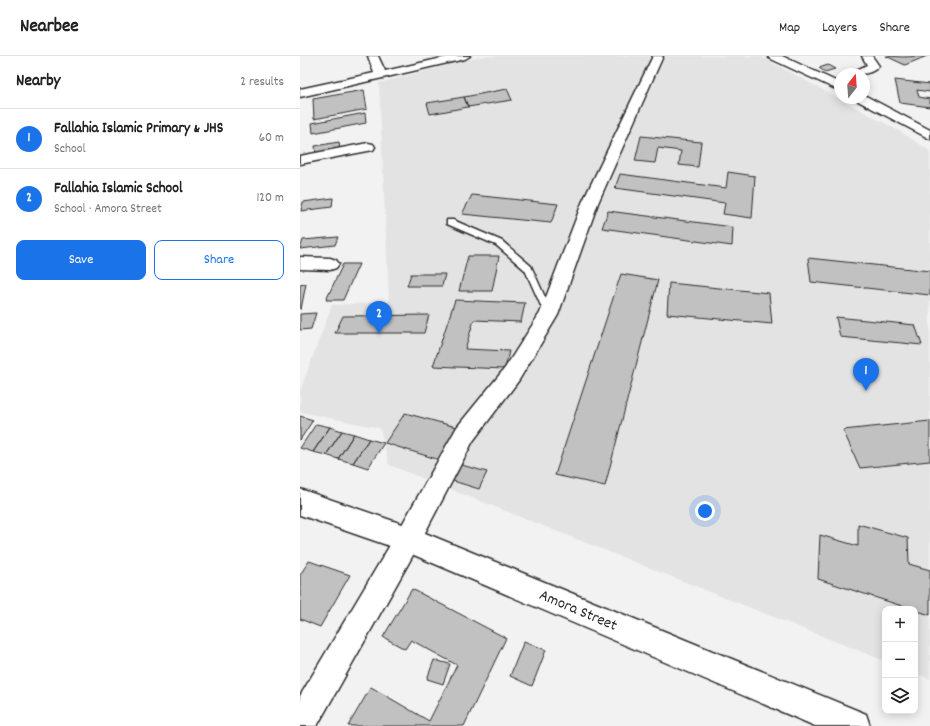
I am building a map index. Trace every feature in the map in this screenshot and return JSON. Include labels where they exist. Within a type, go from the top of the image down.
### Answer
[{"type":"street","points":[[373,56],[382,75]]},
{"type":"street","points":[[300,92],[465,56]]},
{"type":"street","points":[[300,726],[408,539],[465,434],[512,374],[549,315],[590,203],[658,56]]},
{"type":"street","points":[[774,56],[834,82]]},
{"type":"street","points":[[867,56],[873,66],[869,68]]},
{"type":"street","points":[[870,102],[924,127],[930,135]]},
{"type":"street","points":[[300,160],[368,147]]},
{"type":"street","points":[[300,264],[330,264]]},
{"type":"street","name":"Amora Street","points":[[300,502],[408,539],[854,726]]},
{"type":"lane","points":[[450,222],[499,243],[528,268],[549,315]]},
{"type":"shaded area","points":[[483,56],[760,56],[834,96],[834,104],[849,104],[901,132],[930,151],[930,679],[918,674],[918,606],[882,606],[882,660],[389,465],[380,428],[300,412],[300,391],[332,305],[389,302],[379,83]]},
{"type":"building","points":[[886,56],[903,57],[927,56],[905,65]]},
{"type":"building","points":[[828,65],[834,69],[825,72],[819,68]]},
{"type":"building","points":[[895,80],[930,84],[930,92],[917,90],[919,97],[930,99],[930,107],[900,103]]},
{"type":"building","points":[[507,89],[512,100],[468,107],[464,97]]},
{"type":"building","points":[[364,90],[367,109],[314,119],[313,99]]},
{"type":"building","points":[[464,97],[468,107],[430,114],[427,103]]},
{"type":"building","points":[[365,113],[366,123],[313,133],[312,123]]},
{"type":"building","points":[[641,136],[701,142],[698,167],[679,165],[681,151],[658,148],[655,163],[635,161]]},
{"type":"building","points":[[339,142],[340,150],[316,154],[315,146]]},
{"type":"building","points":[[728,172],[755,176],[752,218],[723,214],[725,203],[615,188],[620,174],[726,188]]},
{"type":"building","points":[[472,195],[558,204],[551,223],[462,214]]},
{"type":"building","points":[[333,198],[332,207],[301,211],[303,202]]},
{"type":"building","points":[[608,211],[733,227],[732,246],[602,228]]},
{"type":"building","points":[[338,237],[335,245],[300,249],[303,240]]},
{"type":"building","points":[[468,256],[499,256],[492,291],[459,291]]},
{"type":"building","points":[[808,258],[930,271],[930,295],[811,282]]},
{"type":"building","points":[[343,264],[359,264],[343,300],[326,300]]},
{"type":"building","points":[[411,274],[445,274],[442,286],[407,286]]},
{"type":"building","points":[[621,274],[658,280],[605,486],[555,475]]},
{"type":"building","points":[[669,283],[769,293],[772,324],[667,314]]},
{"type":"building","points":[[306,284],[301,309],[300,309],[300,285]]},
{"type":"building","points":[[455,300],[525,303],[521,322],[474,320],[465,349],[509,351],[505,369],[433,366]]},
{"type":"building","points":[[316,313],[311,329],[300,330],[300,314]]},
{"type":"building","points":[[429,315],[424,333],[335,333],[343,316]]},
{"type":"building","points":[[836,317],[915,325],[922,345],[840,337]]},
{"type":"building","points":[[405,413],[460,428],[443,461],[385,443]]},
{"type":"building","points":[[300,416],[313,420],[300,440]]},
{"type":"building","points":[[930,421],[930,461],[860,468],[843,430]]},
{"type":"building","points":[[316,424],[330,427],[313,452],[300,448]]},
{"type":"building","points":[[330,427],[342,431],[326,455],[313,452]]},
{"type":"building","points":[[342,431],[354,434],[338,459],[326,455]]},
{"type":"building","points":[[354,434],[369,439],[353,463],[338,459]]},
{"type":"building","points":[[369,439],[384,443],[368,468],[353,463]]},
{"type":"building","points":[[458,464],[487,472],[479,489],[450,480]]},
{"type":"building","points":[[858,524],[908,538],[909,564],[930,570],[930,615],[918,611],[918,606],[902,606],[818,579],[820,535],[858,546]]},
{"type":"building","points":[[309,561],[350,575],[320,627],[300,619],[300,575]]},
{"type":"building","points":[[412,589],[506,638],[464,726],[348,726],[371,687],[429,721],[457,665],[411,640],[405,649],[383,637]]},
{"type":"building","points":[[524,641],[546,650],[532,686],[510,676]]},
{"type":"building","points":[[434,660],[450,664],[443,684],[427,679]]},
{"type":"place","name":"Fallahia Islamic School","points":[[379,334]]},
{"type":"place","name":"Fallahia Islamic Primary & JHS","points":[[866,391]]}]
